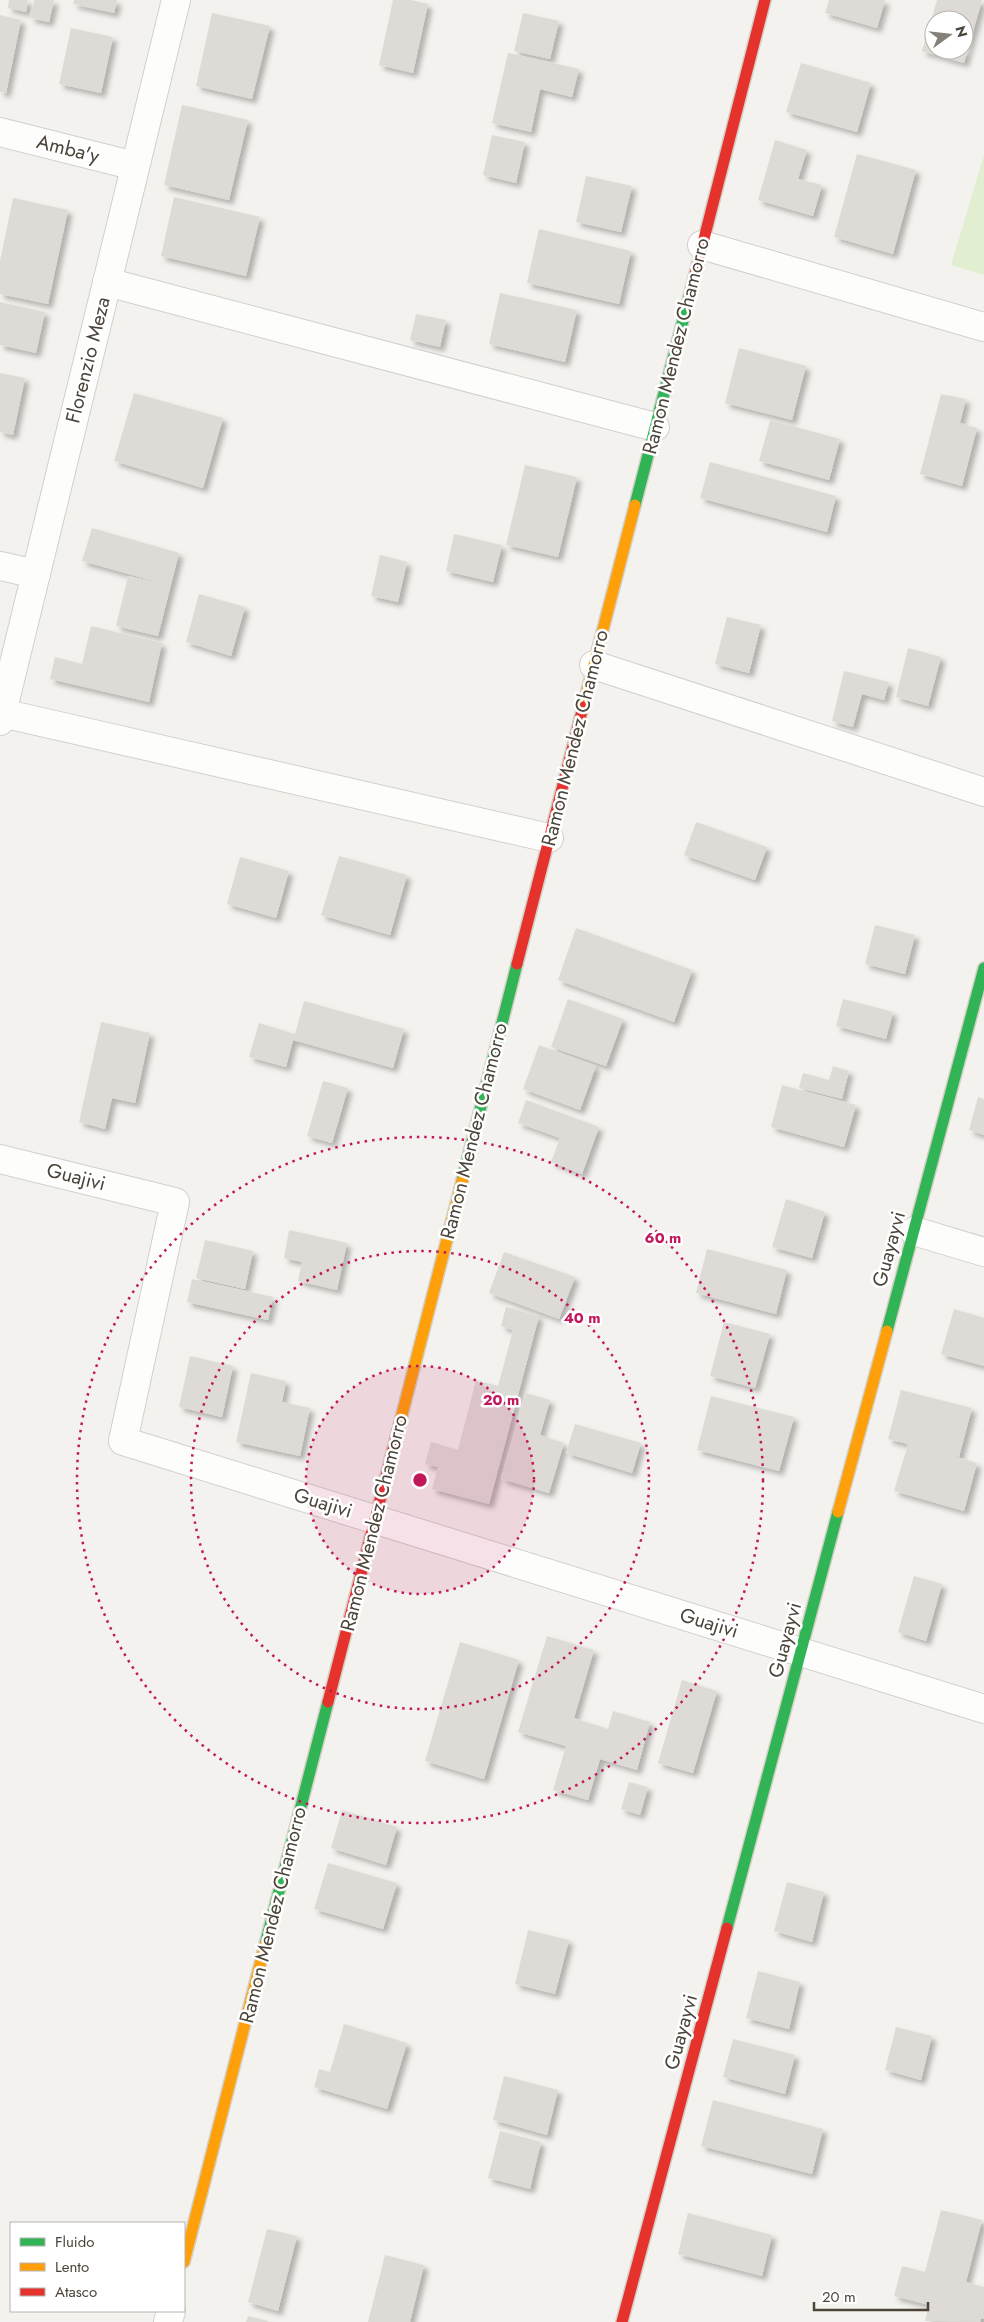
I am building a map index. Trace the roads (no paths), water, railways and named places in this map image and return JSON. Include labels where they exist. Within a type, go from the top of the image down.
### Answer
[{"type":"street","name":"Florenzio Meza","points":[[1,717],[176,0]]},
{"type":"street","name":"Ramon Mendez Chamorro","points":[[185,2258],[765,0]]},
{"type":"street","name":"Amba'y","points":[[0,132],[135,166]]},
{"type":"street","points":[[702,245],[984,327]]},
{"type":"street","points":[[107,282],[655,427]]},
{"type":"street","points":[[0,566],[36,574]]},
{"type":"street","points":[[594,665],[984,792]]},
{"type":"street","points":[[1,717],[550,838]]},
{"type":"street","name":"Guayayvi","points":[[622,2322],[984,968]]},
{"type":"street","name":"Guajivi","points":[[0,1159],[175,1202],[123,1441],[984,1709]]},
{"type":"street","points":[[914,1231],[984,1252]]}]
